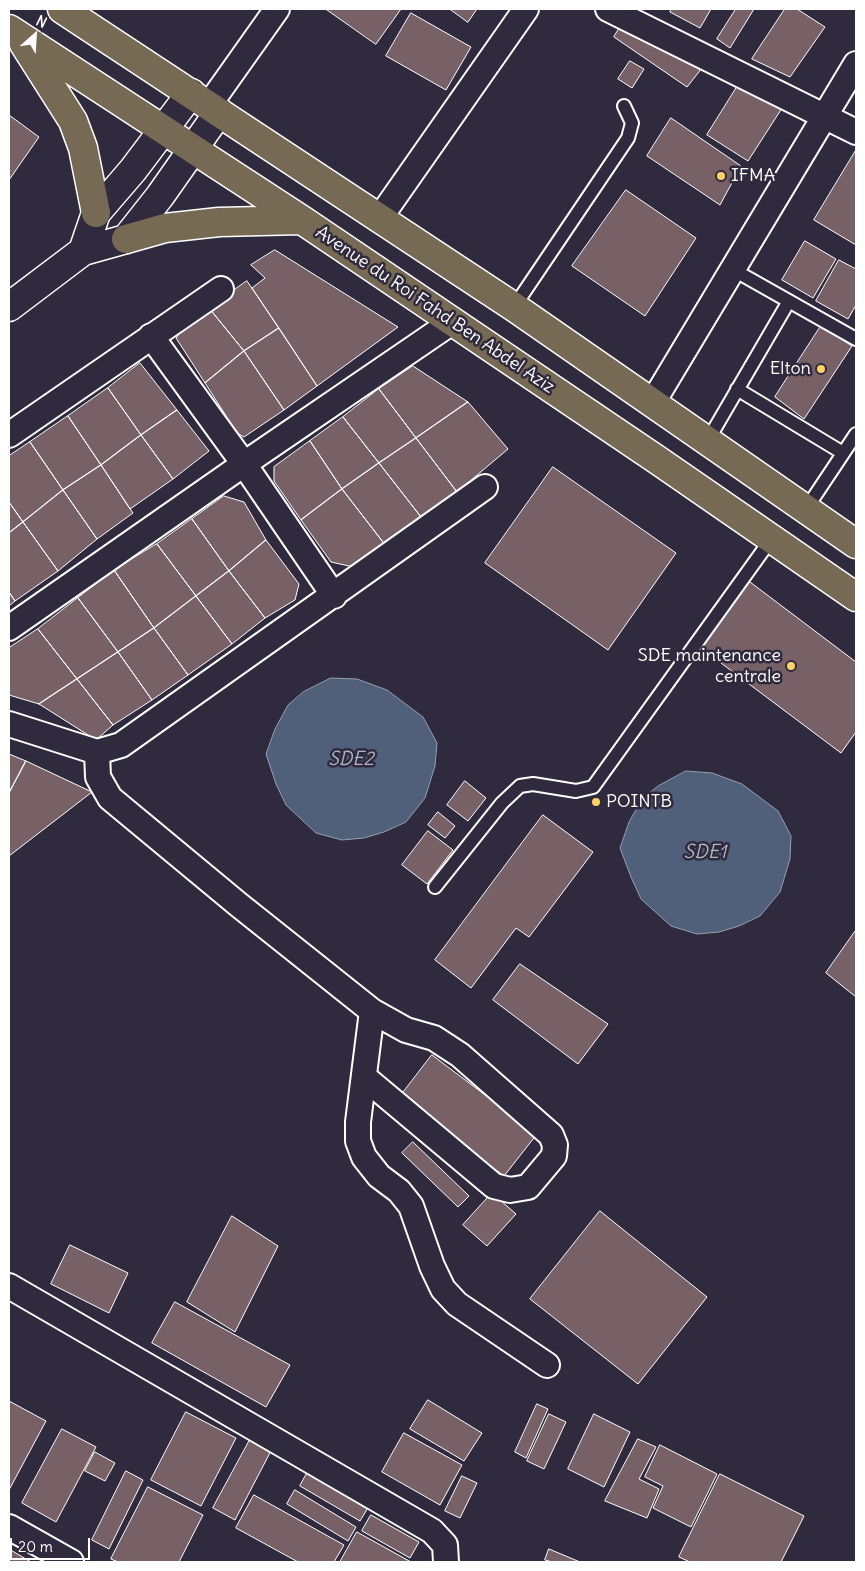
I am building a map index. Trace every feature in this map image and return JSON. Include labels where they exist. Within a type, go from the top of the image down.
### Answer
[{"type":"main road","points":[[62,9],[514,306],[856,544]]},
{"type":"main road","points":[[13,32],[73,121],[83,148],[96,213]]},
{"type":"main road","name":"Avenue du Roi Fahd Ben Abdel Aziz","points":[[13,32],[302,220],[772,538],[856,597]]},
{"type":"main road","points":[[83,250],[96,213],[133,170],[163,130],[206,103]]},
{"type":"main road","points":[[126,239],[193,150],[206,103]]},
{"type":"main road","points":[[9,307],[83,250],[165,228],[219,222],[302,220]]},
{"type":"street","points":[[206,103],[277,9]]},
{"type":"street","points":[[379,219],[526,9]]},
{"type":"street","points":[[608,9],[856,132]]},
{"type":"street","points":[[653,402],[856,64]]},
{"type":"street","points":[[9,435],[221,288]]},
{"type":"street","points":[[9,628],[452,322]]},
{"type":"street","points":[[152,336],[244,464],[334,596]]},
{"type":"street","points":[[9,724],[96,752],[121,745],[486,487]]},
{"type":"street","points":[[96,752],[98,777],[110,798],[372,1012],[406,1030],[434,1038],[460,1055],[551,1135],[555,1145],[554,1156],[528,1187],[510,1190],[494,1186],[364,1077]]},
{"type":"street","points":[[372,1012],[358,1122],[358,1141],[364,1157],[379,1176],[399,1191],[411,1206],[432,1266],[443,1289],[457,1304],[547,1365]]},
{"type":"street","points":[[9,1286],[432,1531],[445,1545],[446,1562]]},
{"type":"street","points":[[9,1527],[71,1562]]},
{"type":"lane","points":[[514,306],[628,138],[632,123],[624,106]]},
{"type":"lane","points":[[732,269],[856,339]]},
{"type":"lane","points":[[708,440],[789,301]]},
{"type":"lane","points":[[737,389],[843,453]]},
{"type":"lane","points":[[806,509],[856,434]]},
{"type":"lane","points":[[435,887],[502,803],[520,786],[533,784],[576,791],[593,787],[772,538]]},
{"type":"water","name":"SDE2","points":[[331,678],[357,679],[387,690],[423,717],[437,743],[435,766],[425,798],[406,822],[384,832],[364,838],[342,840],[316,833],[286,805],[276,784],[266,754],[275,729],[288,705],[303,692]]},
{"type":"water","name":"SDE1","points":[[686,771],[712,773],[742,784],[778,811],[791,836],[790,859],[780,892],[760,916],[739,926],[719,932],[697,934],[671,926],[641,899],[620,848],[629,822],[642,799],[658,786]]},
{"type":"building","points":[[326,9],[401,9],[376,44]]},
{"type":"building","points":[[450,9],[477,9],[468,22]]},
{"type":"building","points":[[672,9],[711,9],[700,28],[670,12]]},
{"type":"building","points":[[736,9],[754,9],[730,48],[717,39]]},
{"type":"building","points":[[785,9],[797,9],[825,27],[790,77],[752,59]]},
{"type":"building","points":[[411,13],[471,47],[446,90],[386,56]]},
{"type":"building","points":[[622,24],[706,63],[687,87],[614,37]]},
{"type":"building","points":[[630,61],[644,69],[632,88],[618,79]]},
{"type":"building","points":[[742,79],[784,105],[748,161],[707,135]]},
{"type":"building","points":[[9,115],[39,137],[9,180]]},
{"type":"building","points":[[671,118],[741,166],[720,205],[647,156]]},
{"type":"building","points":[[856,150],[856,245],[814,220]]},
{"type":"building","points":[[626,190],[696,238],[645,316],[572,266]]},
{"type":"building","points":[[805,241],[836,259],[813,298],[782,280]]},
{"type":"building","points":[[275,250],[398,327],[317,386],[252,288],[265,278],[251,265]]},
{"type":"building","points":[[839,260],[856,269],[856,305],[848,319],[816,301]]},
{"type":"building","points":[[247,281],[279,328],[244,351],[209,308]]},
{"type":"building","points":[[209,308],[244,351],[205,383],[176,338],[184,327]]},
{"type":"building","points":[[821,326],[852,346],[804,419],[775,397]]},
{"type":"building","points":[[279,328],[317,386],[284,410],[244,351]]},
{"type":"building","points":[[244,351],[284,410],[244,437],[237,433],[205,383]]},
{"type":"building","points":[[140,363],[177,410],[141,435],[108,388]]},
{"type":"building","points":[[413,366],[468,402],[416,438],[379,389]]},
{"type":"building","points":[[108,388],[141,435],[101,465],[68,416]]},
{"type":"building","points":[[379,389],[416,438],[379,463],[343,417]]},
{"type":"building","points":[[468,402],[508,449],[457,492],[416,438]]},
{"type":"building","points":[[177,410],[209,451],[173,479],[141,435]]},
{"type":"building","points":[[68,416],[101,465],[63,490],[30,442]]},
{"type":"building","points":[[343,417],[379,463],[342,489],[310,441]]},
{"type":"building","points":[[141,435],[173,479],[130,509],[101,465]]},
{"type":"building","points":[[416,438],[457,492],[421,517],[379,463]]},
{"type":"building","points":[[310,441],[342,489],[301,520],[274,481],[274,467]]},
{"type":"building","points":[[30,442],[63,490],[23,522],[9,502],[9,456]]},
{"type":"building","points":[[379,463],[421,517],[386,546],[342,489]]},
{"type":"building","points":[[101,465],[133,513],[97,539],[63,490]]},
{"type":"building","points":[[553,467],[676,553],[608,650],[485,563]]},
{"type":"building","points":[[342,489],[386,546],[358,568],[331,562],[301,520]]},
{"type":"building","points":[[63,490],[97,539],[58,571],[23,522]]},
{"type":"building","points":[[224,496],[244,502],[266,540],[229,571],[192,519]]},
{"type":"building","points":[[9,502],[23,522],[9,533]]},
{"type":"building","points":[[192,519],[229,571],[196,596],[157,544]]},
{"type":"building","points":[[23,522],[58,571],[15,601],[9,592],[9,533]]},
{"type":"building","points":[[266,540],[299,584],[295,600],[265,618],[229,571]]},
{"type":"building","points":[[157,544],[196,596],[154,628],[114,570]]},
{"type":"building","points":[[114,570],[154,628],[118,652],[78,598]]},
{"type":"building","points":[[229,571],[265,618],[232,644],[196,596]]},
{"type":"building","points":[[750,582],[856,662],[856,732],[841,753],[701,648]]},
{"type":"building","points":[[9,592],[15,601],[9,606]]},
{"type":"building","points":[[196,596],[232,644],[188,675],[154,628]]},
{"type":"building","points":[[78,598],[118,652],[77,679],[38,629]]},
{"type":"building","points":[[154,628],[188,675],[152,700],[118,652]]},
{"type":"building","points":[[38,629],[77,679],[39,704],[9,695],[9,648]]},
{"type":"building","points":[[118,652],[152,700],[113,725],[77,679]]},
{"type":"building","points":[[77,679],[113,725],[96,740],[39,704]]},
{"type":"building","points":[[9,754],[26,761],[9,793]]},
{"type":"building","points":[[26,761],[92,792],[9,856],[9,793]]},
{"type":"building","points":[[465,781],[486,798],[468,821],[447,805]]},
{"type":"building","points":[[438,812],[455,826],[445,838],[428,825]]},
{"type":"building","points":[[543,815],[593,852],[529,937],[516,928],[471,988],[435,960]]},
{"type":"building","points":[[428,831],[453,850],[427,884],[402,865]]},
{"type":"building","points":[[856,930],[856,997],[826,973]]},
{"type":"building","points":[[520,964],[608,1024],[578,1064],[493,1000]]},
{"type":"building","points":[[432,1055],[537,1134],[504,1176],[399,1098]]},
{"type":"building","points":[[413,1142],[469,1196],[458,1207],[402,1153]]},
{"type":"building","points":[[492,1193],[516,1214],[487,1246],[463,1225]]},
{"type":"building","points":[[600,1211],[707,1297],[638,1384],[530,1299]]},
{"type":"building","points":[[232,1216],[278,1246],[235,1332],[187,1302]]},
{"type":"building","points":[[70,1245],[128,1273],[109,1313],[51,1284]]},
{"type":"building","points":[[175,1302],[290,1365],[266,1407],[152,1343]]},
{"type":"building","points":[[428,1400],[482,1433],[464,1461],[410,1429]]},
{"type":"building","points":[[9,1401],[46,1421],[9,1490]]},
{"type":"building","points":[[537,1404],[548,1409],[526,1458],[515,1452]]},
{"type":"building","points":[[186,1412],[236,1438],[201,1506],[151,1480]]},
{"type":"building","points":[[549,1414],[566,1422],[544,1469],[527,1461]]},
{"type":"building","points":[[594,1414],[630,1432],[604,1487],[568,1469]]},
{"type":"building","points":[[62,1429],[96,1447],[56,1522],[22,1503]]},
{"type":"building","points":[[404,1433],[462,1465],[440,1505],[382,1472]]},
{"type":"building","points":[[252,1436],[273,1447],[235,1520],[213,1508]]},
{"type":"building","points":[[638,1439],[656,1447],[639,1479],[659,1489],[647,1518],[605,1501]]},
{"type":"building","points":[[660,1445],[717,1474],[691,1527],[653,1508],[663,1486],[645,1477]]},
{"type":"building","points":[[95,1452],[115,1463],[105,1481],[85,1471]]},
{"type":"building","points":[[311,1466],[372,1501],[360,1521],[300,1486]]},
{"type":"building","points":[[126,1471],[143,1480],[109,1549],[92,1540]]},
{"type":"building","points":[[720,1474],[804,1516],[781,1562],[690,1562],[679,1557]]},
{"type":"building","points":[[462,1476],[477,1483],[460,1518],[445,1511]]},
{"type":"building","points":[[148,1487],[203,1515],[179,1562],[118,1562],[111,1559]]},
{"type":"building","points":[[295,1490],[356,1527],[348,1541],[287,1504]]},
{"type":"building","points":[[254,1495],[344,1545],[334,1562],[298,1562],[236,1528]]},
{"type":"building","points":[[371,1515],[419,1542],[410,1558],[362,1531]]},
{"type":"building","points":[[357,1532],[411,1562],[340,1562]]},
{"type":"building","points":[[9,1549],[31,1562],[9,1562]]},
{"type":"building","points":[[549,1549],[580,1562],[552,1562],[545,1560]]},
{"type":"place","name":"IFMA","points":[[721,176]]},
{"type":"place","name":"Elton","points":[[821,369]]},
{"type":"place","name":"SDE maintenance centrale","points":[[791,666]]},
{"type":"place","name":"POINTB","points":[[596,802]]}]
